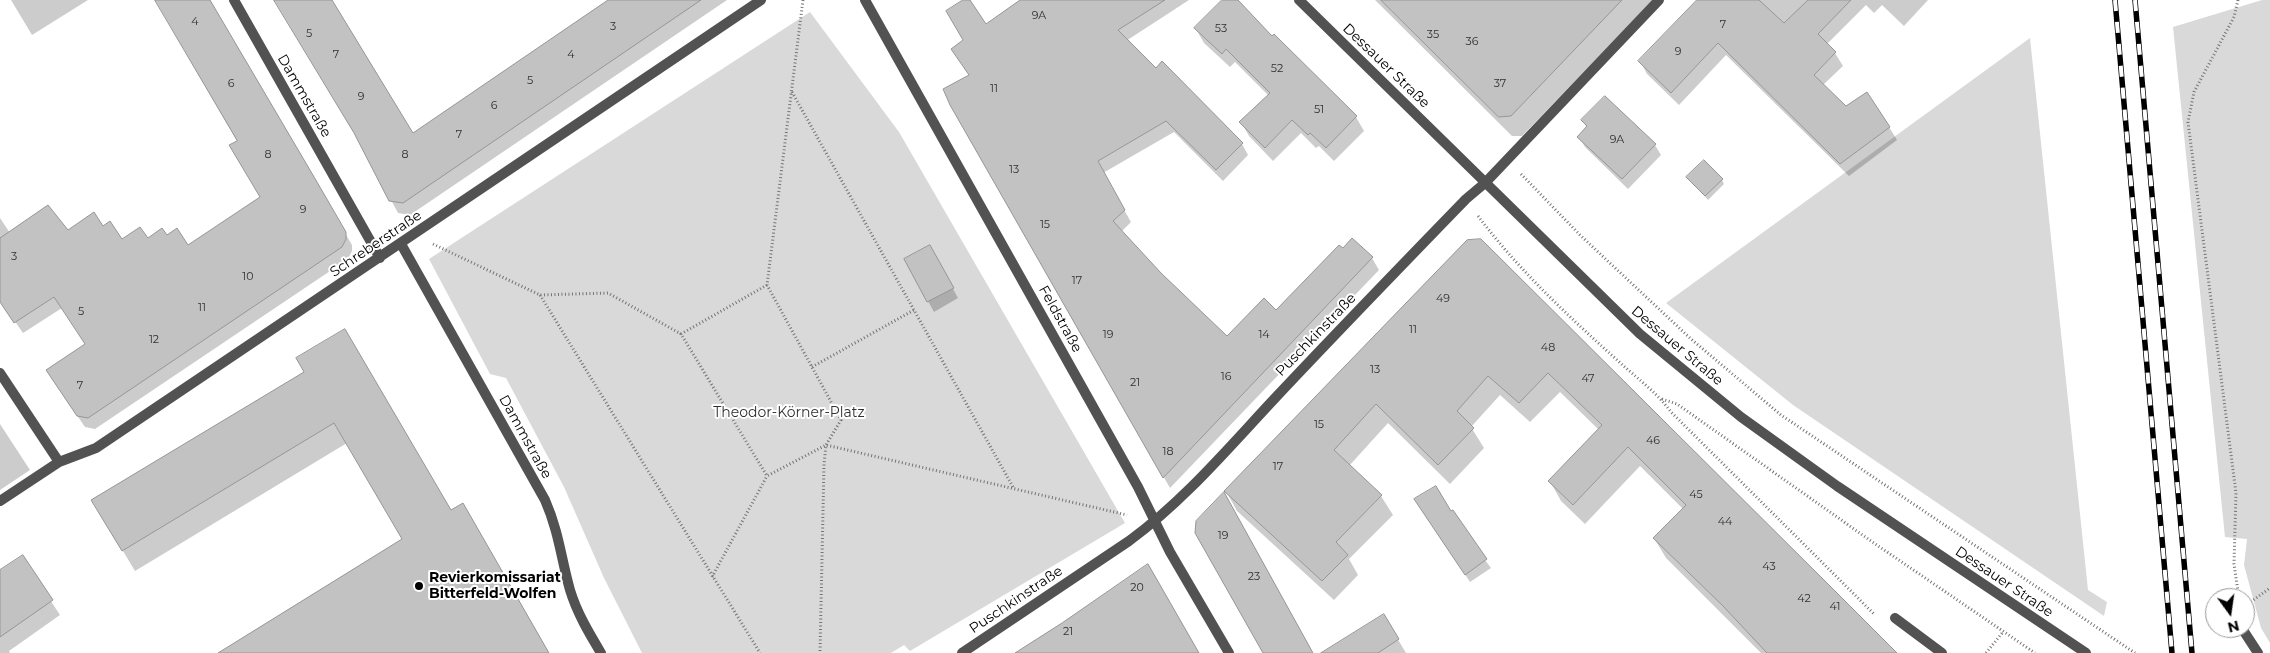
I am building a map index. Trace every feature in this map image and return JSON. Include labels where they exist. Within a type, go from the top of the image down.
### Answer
[{"type":"street","name":"Dammstraße","points":[[234,0],[380,258]]},
{"type":"street","name":"Schreberstraße","points":[[0,501],[59,462],[96,448],[761,0]]},
{"type":"street","name":"Feldstraße","points":[[865,0],[1138,486],[1155,522],[1229,653]]},
{"type":"street","name":"Dessauer Straße","points":[[1300,0],[1633,328],[1741,417],[1837,486],[2086,653]]},
{"type":"street","name":"Puschkinstraße","points":[[962,653],[1155,522],[1183,496],[1659,0]]},
{"type":"street","name":"Dammstraße","points":[[401,244],[545,500],[556,525],[570,590],[601,653]]},
{"type":"street","points":[[0,373],[59,462]]},
{"type":"street","points":[[1896,618],[1942,653]]},
{"type":"street","points":[[2249,638],[2258,653]]},
{"type":"path","points":[[804,0],[767,285],[841,420],[826,445],[824,464],[820,653]]},
{"type":"path","points":[[2238,0],[2234,17],[2194,92],[2188,122],[2236,493],[2234,564],[2238,588]]},
{"type":"path","points":[[792,92],[1013,488]]},
{"type":"path","points":[[1506,160],[1580,235],[1691,339],[1781,415],[2135,653]]},
{"type":"path","points":[[1466,200],[1500,245],[1549,296],[1662,399],[1671,412],[1878,619],[1896,618]]},
{"type":"path","points":[[422,230],[435,247],[540,295],[608,293],[680,334],[767,476]]},
{"type":"path","points":[[680,334],[767,285]]},
{"type":"path","points":[[540,295],[760,653]]},
{"type":"path","points":[[812,367],[914,310]]},
{"type":"path","points":[[1662,399],[1677,404],[2035,653]]},
{"type":"path","points":[[712,577],[767,476],[826,445],[1155,522]]},
{"type":"path","points":[[2255,599],[2270,588]]},
{"type":"path","points":[[1986,653],[2003,632]]},
{"type":"green space","points":[[2262,0],[2270,0],[2270,643],[2261,628],[2255,606],[2255,588],[2250,588],[2244,565],[2247,539],[2225,537],[2173,27]]},
{"type":"green space","name":"Theodor-Körner-Platz","points":[[810,12],[899,132],[1125,523],[910,651],[904,645],[891,653],[642,653],[604,578],[564,487],[506,378],[490,374],[429,259]]},
{"type":"green space","points":[[2030,38],[2088,590],[2107,602],[2104,616],[1793,405],[1666,303]]},
{"type":"building","points":[[155,0],[210,0],[346,232],[346,239],[342,247],[88,418],[77,416],[46,370],[85,344],[54,297],[14,323],[0,302],[0,238],[48,205],[68,230],[94,212],[103,226],[110,221],[122,239],[140,227],[148,238],[162,228],[167,235],[177,228],[188,245],[260,197],[229,145],[237,141]]},
{"type":"building","points":[[274,0],[332,0],[413,133],[608,0],[701,0],[403,203],[389,201],[354,133]]},
{"type":"building","points":[[963,0],[970,0],[986,24],[1020,0],[1165,0],[1118,30],[1156,68],[1162,61],[1243,143],[1216,170],[1166,121],[1098,161],[1125,210],[1113,221],[1161,273],[1227,336],[1264,298],[1276,310],[1339,245],[1343,248],[1352,238],[1373,257],[1163,478],[950,105],[943,89],[969,75],[951,49],[963,40],[946,11]]},
{"type":"building","points":[[1222,0],[1238,0],[1272,36],[1274,34],[1357,116],[1326,148],[1292,120],[1265,148],[1239,122],[1270,93],[1226,49],[1222,54],[1194,28]]},
{"type":"building","points":[[1381,0],[1622,0],[1511,116],[1499,117]]},
{"type":"building","points":[[1697,0],[1759,0],[1784,23],[1808,0],[1851,0],[1818,34],[1836,52],[1814,75],[1846,106],[1867,92],[1890,127],[1840,164],[1718,43],[1671,93],[1638,61]]},
{"type":"building","points":[[1605,96],[1656,144],[1622,179],[1577,137],[1587,126],[1581,120]]},
{"type":"building","points":[[1704,160],[1723,179],[1705,196],[1686,177]]},
{"type":"building","points":[[1481,239],[1897,653],[1767,653],[1723,606],[1653,538],[1686,505],[1628,447],[1573,505],[1548,481],[1602,425],[1548,373],[1519,403],[1488,376],[1457,411],[1474,428],[1438,465],[1376,404],[1334,450],[1382,495],[1336,542],[1348,555],[1322,581],[1224,491],[1467,240]]},
{"type":"building","points":[[930,245],[954,288],[927,302],[904,259]]},
{"type":"building","points":[[345,329],[451,510],[463,503],[549,653],[218,653],[402,539],[334,423],[122,551],[91,500],[304,372],[296,358]]},
{"type":"building","points":[[1436,486],[1451,511],[1453,510],[1487,559],[1465,575],[1414,499]]},
{"type":"building","points":[[1224,492],[1313,653],[1263,653],[1195,533],[1196,521]]},
{"type":"building","points":[[23,555],[53,600],[0,637],[0,570]]},
{"type":"building","points":[[1148,564],[1199,653],[1015,653],[1062,623]]},
{"type":"building","points":[[1384,614],[1399,639],[1378,653],[1321,653]]},
{"type":"railway","points":[[2115,0],[2172,653]]},
{"type":"railway","points":[[2135,0],[2192,653]]},
{"type":"place","name":"Revierkomissariat Bitterfeld-Wolfen","points":[[419,586]]}]
